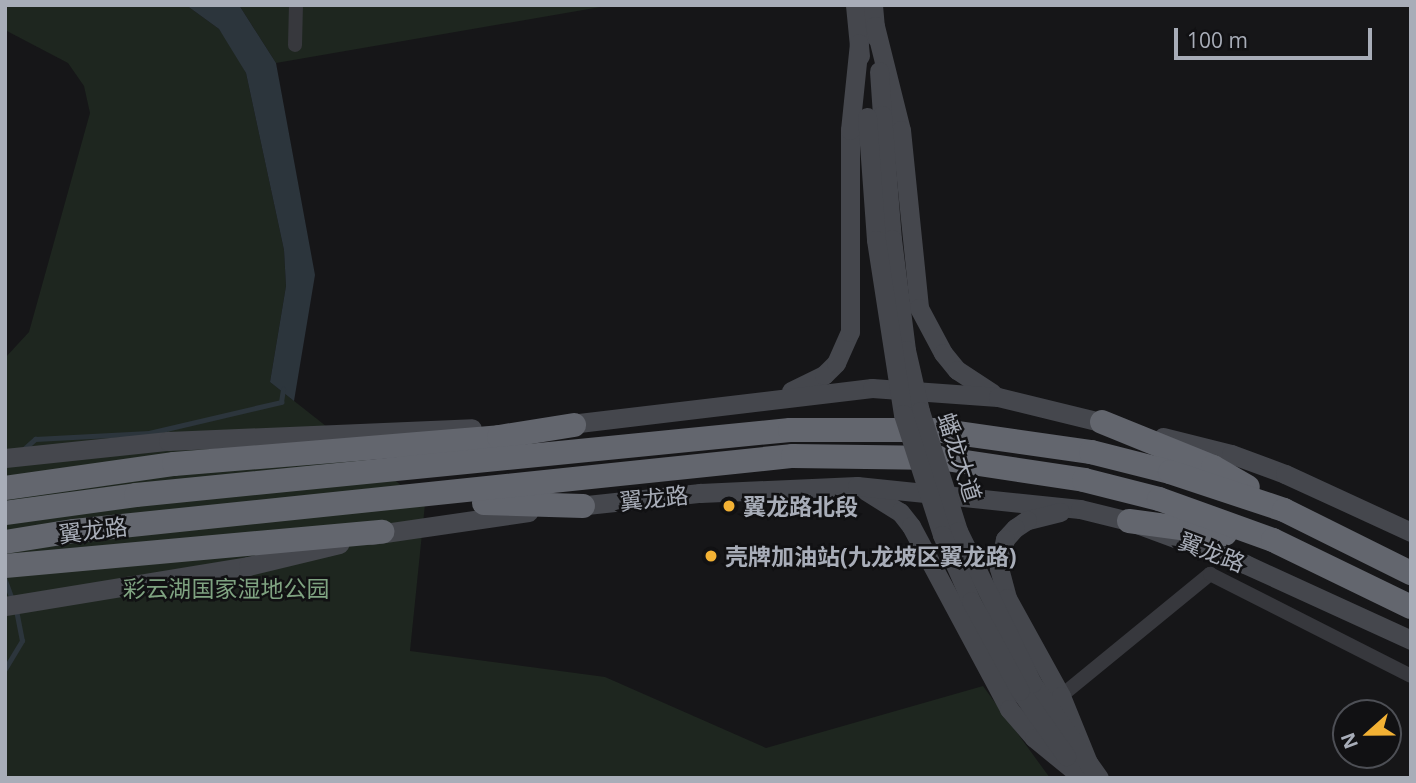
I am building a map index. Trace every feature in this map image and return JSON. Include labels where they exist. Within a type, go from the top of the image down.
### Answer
[{"type":"highway","points":[[1102,422],[1230,475],[1284,510]]},
{"type":"highway","points":[[5,488],[187,463],[386,446],[501,441],[574,425]]},
{"type":"highway","name":"翼龙路","points":[[5,513],[501,441],[790,430],[936,430],[1091,452],[1170,472],[1284,510],[1411,573]]},
{"type":"highway","points":[[136,495],[386,446]]},
{"type":"highway","name":"翼龙路","points":[[5,544],[507,493],[793,456],[939,458],[1084,480],[1159,499],[1273,540],[1411,607]]},
{"type":"highway","points":[[507,493],[583,506]]},
{"type":"highway","points":[[1129,521],[1273,540]]},
{"type":"highway","points":[[5,566],[382,532]]},
{"type":"main road","points":[[855,5],[859,43],[875,116]]},
{"type":"main road","points":[[873,5],[875,116]]},
{"type":"main road","points":[[875,26],[898,117],[919,308],[929,332],[957,370],[998,397]]},
{"type":"main road","points":[[764,403],[824,375],[836,363],[850,332],[850,130],[859,43]]},
{"type":"main road","name":"蟠龙大道","points":[[875,116],[876,240],[903,414],[942,535],[971,601],[1026,687],[1088,774]]},
{"type":"main road","points":[[574,425],[872,388],[998,397],[1231,454],[1411,532]]},
{"type":"main road","name":"翼龙路","points":[[5,458],[168,441],[501,441]]},
{"type":"main road","points":[[857,486],[893,507],[911,526],[1009,709],[1034,738],[1088,774]]},
{"type":"main road","name":"翼龙路","points":[[5,606],[248,566],[382,532],[700,493],[857,486],[1080,509],[1129,521],[1245,564],[1411,640]]},
{"type":"main road","points":[[1080,509],[1027,520],[1005,539],[1000,552],[1007,598],[1061,696],[1088,774]]},
{"type":"street","points":[[295,45],[296,5]]},
{"type":"street","points":[[1061,696],[1210,574],[1411,676]]},
{"type":"green space","name":"彩云湖国家湿地公园","points":[[5,5],[186,5],[219,29],[234,50],[246,73],[284,250],[286,286],[270,382],[425,504],[410,651],[605,677],[766,748],[983,686],[1050,778],[5,778],[5,358],[29,332],[90,113],[84,86],[68,63],[5,30]]},
{"type":"green space","points":[[239,5],[612,5],[276,63]]},
{"type":"shaded area","points":[[186,5],[239,5],[276,63],[315,275],[294,401],[270,382],[286,286],[284,250],[246,73],[219,29]]},
{"type":"waterway","points":[[24,449],[35,439],[149,433],[281,402],[283,389]]},
{"type":"waterway","points":[[5,579],[12,598]]},
{"type":"waterway","points":[[5,669],[22,641],[16,609]]},
{"type":"place","name":"翼龙路北段","points":[[729,506]]},
{"type":"place","name":"壳牌加油站(九龙坡区翼龙路)","points":[[711,556]]}]
